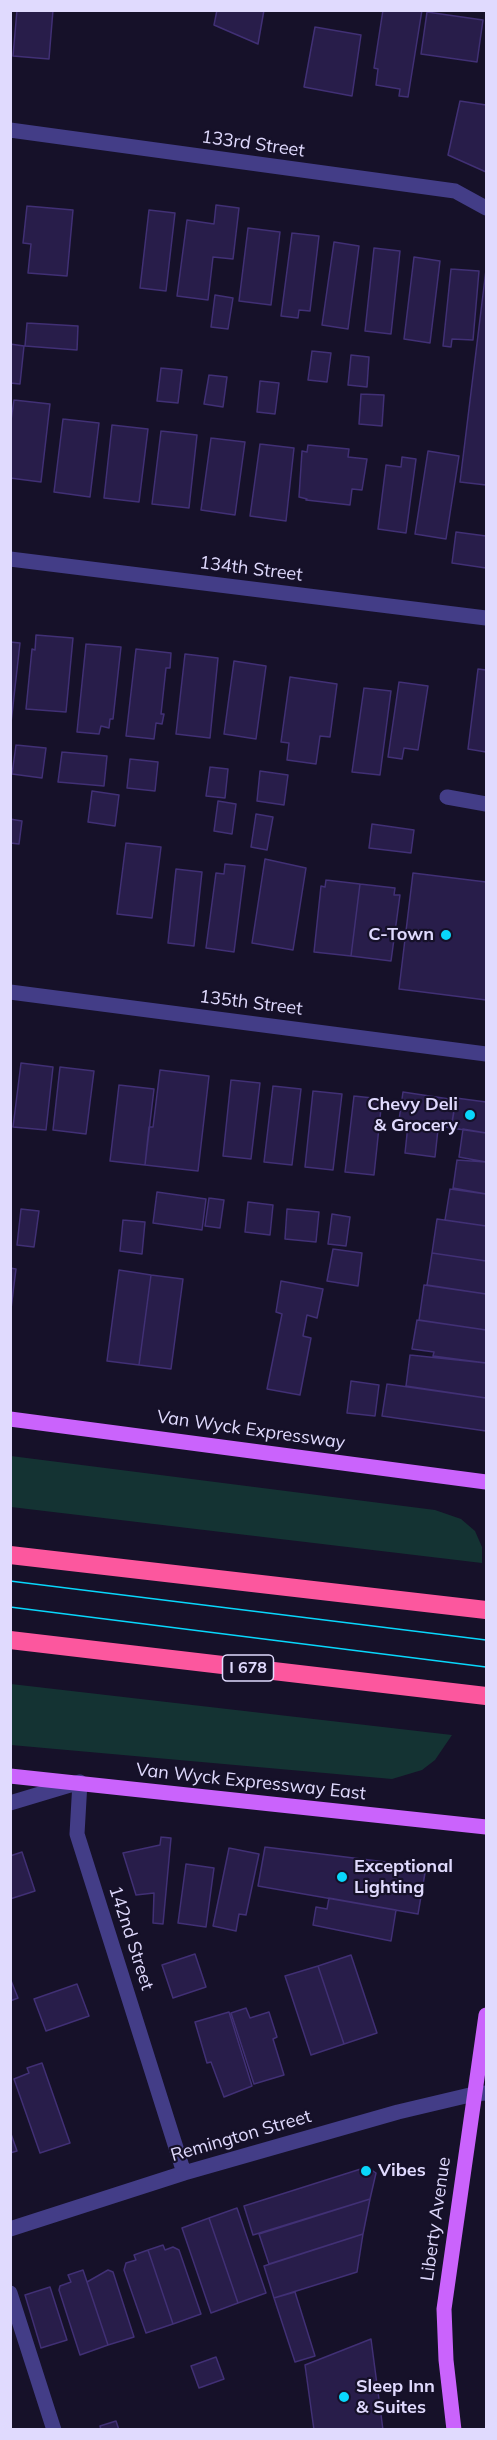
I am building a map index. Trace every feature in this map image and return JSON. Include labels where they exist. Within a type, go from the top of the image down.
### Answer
[{"type":"highway","points":[[10,1555],[486,1610]]},
{"type":"highway","name":"I 678","points":[[10,1640],[486,1696]]},
{"type":"main road","name":"Van Wyck Expressway","points":[[10,1419],[486,1482]]},
{"type":"main road","name":"Van Wyck Expressway East","points":[[10,1776],[486,1827]]},
{"type":"main road","name":"Liberty Avenue","points":[[454,2430],[446,2360],[444,2309],[480,2093],[486,2015]]},
{"type":"street","name":"133rd Street","points":[[10,130],[455,191],[486,208]]},
{"type":"street","name":"134th Street","points":[[10,558],[486,618]]},
{"type":"street","points":[[447,797],[486,804]]},
{"type":"street","name":"135th Street","points":[[10,992],[486,1053]]},
{"type":"street","points":[[10,1803],[80,1782]]},
{"type":"street","name":"142nd Street","points":[[80,1782],[77,1834],[184,2173]]},
{"type":"street","name":"Remington Street","points":[[10,2229],[184,2173],[398,2112],[480,2093]]},
{"type":"street","points":[[10,2293],[54,2430]]},
{"type":"green space","points":[[11,1456],[435,1510],[461,1519],[475,1531],[482,1547],[482,1563],[11,1507]]},
{"type":"green space","points":[[11,1684],[452,1735],[435,1760],[422,1770],[392,1779],[11,1745]]},
{"type":"building","points":[[17,10],[53,10],[49,59],[13,56]]},
{"type":"building","points":[[217,10],[264,10],[258,44],[214,25]]},
{"type":"building","points":[[383,10],[422,10],[408,97],[399,96],[400,89],[376,85],[378,69],[374,68]]},
{"type":"building","points":[[427,12],[483,20],[477,62],[421,54]]},
{"type":"building","points":[[315,27],[361,35],[352,96],[304,87]]},
{"type":"building","points":[[460,101],[486,105],[486,172],[448,155]]},
{"type":"building","points":[[216,205],[239,208],[233,259],[213,257],[208,300],[177,296],[187,220],[214,224]]},
{"type":"building","points":[[27,206],[73,210],[67,276],[28,273],[31,244],[23,243]]},
{"type":"building","points":[[149,210],[175,213],[166,291],[140,288]]},
{"type":"building","points":[[248,228],[280,232],[271,305],[239,301]]},
{"type":"building","points":[[292,233],[319,236],[310,311],[299,310],[298,318],[281,316]]},
{"type":"building","points":[[334,242],[359,246],[348,329],[322,325]]},
{"type":"building","points":[[374,248],[400,251],[391,334],[365,331]]},
{"type":"building","points":[[414,257],[440,261],[430,343],[404,339]]},
{"type":"building","points":[[451,269],[479,271],[473,340],[452,339],[451,347],[443,346]]},
{"type":"building","points":[[486,270],[486,485],[460,482]]},
{"type":"building","points":[[215,295],[233,298],[228,329],[211,327]]},
{"type":"building","points":[[27,323],[78,326],[77,350],[25,346]]},
{"type":"building","points":[[10,344],[24,346],[20,384],[10,383]]},
{"type":"building","points":[[312,351],[331,353],[327,382],[308,380]]},
{"type":"building","points":[[351,355],[369,357],[367,387],[348,385]]},
{"type":"building","points":[[161,368],[182,370],[178,403],[157,401]]},
{"type":"building","points":[[209,375],[227,377],[223,407],[204,404]]},
{"type":"building","points":[[260,381],[279,383],[275,414],[257,412]]},
{"type":"building","points":[[361,394],[384,395],[382,426],[359,424]]},
{"type":"building","points":[[14,400],[50,404],[41,482],[10,478],[10,427]]},
{"type":"building","points":[[63,419],[99,423],[90,497],[54,492]]},
{"type":"building","points":[[112,425],[148,429],[139,502],[104,498]]},
{"type":"building","points":[[161,431],[197,435],[189,508],[152,504]]},
{"type":"building","points":[[211,438],[245,442],[235,515],[201,510]]},
{"type":"building","points":[[260,444],[294,448],[286,521],[250,516]]},
{"type":"building","points":[[308,445],[349,449],[348,457],[367,459],[362,490],[352,489],[350,505],[306,500],[299,497],[302,451],[307,452]]},
{"type":"building","points":[[428,451],[459,456],[446,539],[415,534]]},
{"type":"building","points":[[402,457],[416,459],[406,533],[378,529],[386,465],[401,467]]},
{"type":"building","points":[[456,532],[486,536],[486,568],[452,563]]},
{"type":"building","points":[[36,635],[73,638],[66,712],[26,709],[32,649],[35,650]]},
{"type":"building","points":[[10,642],[20,643],[10,732]]},
{"type":"building","points":[[86,644],[121,647],[113,719],[110,719],[109,728],[101,726],[99,734],[77,732]]},
{"type":"building","points":[[136,649],[171,653],[170,668],[166,668],[161,714],[164,714],[162,724],[156,723],[154,739],[126,736]]},
{"type":"building","points":[[185,654],[218,658],[210,738],[176,734]]},
{"type":"building","points":[[234,661],[266,666],[256,739],[224,734]]},
{"type":"building","points":[[478,669],[486,670],[486,752],[468,749]]},
{"type":"building","points":[[290,677],[337,684],[330,737],[320,736],[316,764],[287,760],[289,743],[281,742]]},
{"type":"building","points":[[399,682],[428,686],[418,750],[404,748],[402,759],[388,757]]},
{"type":"building","points":[[364,688],[391,691],[380,775],[352,772]]},
{"type":"building","points":[[16,745],[46,748],[42,778],[12,774]]},
{"type":"building","points":[[62,752],[107,756],[104,786],[58,782]]},
{"type":"building","points":[[130,759],[158,762],[155,791],[127,788]]},
{"type":"building","points":[[210,767],[228,769],[225,798],[206,796]]},
{"type":"building","points":[[260,771],[288,775],[284,805],[257,801]]},
{"type":"building","points":[[92,791],[119,795],[115,826],[88,822]]},
{"type":"building","points":[[218,801],[236,804],[232,834],[214,831]]},
{"type":"building","points":[[256,814],[273,817],[267,850],[251,847]]},
{"type":"building","points":[[10,819],[22,821],[19,844],[10,843]]},
{"type":"building","points":[[372,824],[414,830],[411,853],[369,848]]},
{"type":"building","points":[[126,843],[161,847],[152,918],[117,914]]},
{"type":"building","points":[[265,859],[306,868],[293,950],[252,943]]},
{"type":"building","points":[[225,864],[245,866],[234,952],[206,948],[216,873],[224,874]]},
{"type":"building","points":[[176,869],[202,872],[194,946],[168,943]]},
{"type":"building","name":"C-Town","points":[[413,873],[486,882],[486,1000],[399,989]]},
{"type":"building","points":[[326,880],[360,884],[351,956],[314,952],[321,886],[325,887]]},
{"type":"building","points":[[360,884],[395,888],[394,895],[400,895],[391,961],[351,956]]},
{"type":"building","points":[[21,1063],[53,1067],[46,1130],[13,1127]]},
{"type":"building","points":[[60,1067],[94,1071],[86,1134],[53,1130]]},
{"type":"building","points":[[160,1070],[209,1076],[198,1171],[145,1165],[149,1127],[153,1127]]},
{"type":"building","points":[[231,1080],[260,1083],[251,1159],[223,1156]]},
{"type":"building","points":[[119,1085],[154,1089],[145,1165],[110,1161]]},
{"type":"building","points":[[273,1086],[301,1089],[292,1165],[264,1162]]},
{"type":"building","points":[[313,1091],[342,1094],[333,1170],[305,1167]]},
{"type":"building","points":[[403,1092],[456,1100],[451,1128],[399,1120]]},
{"type":"building","points":[[354,1096],[382,1099],[374,1175],[345,1172]]},
{"type":"building","name":"Chevy Deli & Grocery","points":[[456,1098],[486,1102],[486,1133],[451,1128]]},
{"type":"building","points":[[408,1125],[438,1129],[435,1157],[405,1153]]},
{"type":"building","points":[[463,1129],[486,1133],[486,1162],[459,1157]]},
{"type":"building","points":[[457,1160],[486,1162],[486,1194],[453,1188]]},
{"type":"building","points":[[450,1189],[486,1194],[486,1226],[445,1220]]},
{"type":"building","points":[[157,1192],[206,1199],[202,1230],[153,1223]]},
{"type":"building","points":[[209,1198],[224,1200],[220,1228],[205,1226]]},
{"type":"building","points":[[248,1202],[273,1205],[270,1235],[245,1232]]},
{"type":"building","points":[[21,1209],[39,1211],[34,1247],[17,1245]]},
{"type":"building","points":[[287,1209],[319,1212],[316,1242],[285,1239]]},
{"type":"building","points":[[332,1214],[350,1217],[346,1246],[328,1244]]},
{"type":"building","points":[[437,1219],[486,1226],[486,1261],[432,1253]]},
{"type":"building","points":[[123,1220],[145,1222],[142,1254],[120,1251]]},
{"type":"building","points":[[333,1249],[362,1253],[358,1286],[327,1281]]},
{"type":"building","points":[[432,1253],[486,1261],[486,1294],[427,1285]]},
{"type":"building","points":[[10,1268],[16,1269],[10,1317]]},
{"type":"building","points":[[119,1270],[151,1275],[139,1365],[107,1361]]},
{"type":"building","points":[[151,1275],[183,1279],[171,1369],[139,1365]]},
{"type":"building","points":[[281,1281],[323,1289],[317,1318],[307,1315],[303,1336],[311,1338],[300,1395],[267,1389],[282,1314],[276,1312]]},
{"type":"building","points":[[424,1285],[486,1294],[486,1330],[419,1320]]},
{"type":"building","points":[[417,1320],[486,1330],[486,1363],[433,1356],[434,1352],[412,1349]]},
{"type":"building","points":[[410,1355],[486,1363],[486,1398],[406,1386]]},
{"type":"building","points":[[351,1381],[379,1385],[375,1416],[347,1413]]},
{"type":"building","points":[[387,1384],[486,1398],[486,1431],[382,1416]]},
{"type":"building","points":[[161,1837],[171,1838],[163,1924],[153,1923],[154,1893],[136,1895],[123,1853],[160,1845]]},
{"type":"building","name":"Exceptional Lighting","points":[[265,1847],[426,1867],[418,1914],[258,1886]]},
{"type":"building","points":[[229,1848],[259,1854],[246,1915],[239,1914],[236,1931],[213,1926]]},
{"type":"building","points":[[22,1852],[35,1891],[10,1899],[10,1856]]},
{"type":"building","points":[[186,1864],[214,1868],[206,1927],[178,1923]]},
{"type":"building","points":[[329,1898],[396,1910],[391,1941],[313,1925],[316,1907],[327,1909]]},
{"type":"building","points":[[195,1954],[206,1987],[173,1998],[162,1965]]},
{"type":"building","points":[[351,1955],[377,2033],[344,2044],[318,1966]]},
{"type":"building","points":[[318,1966],[344,2044],[311,2055],[285,1976]]},
{"type":"building","points":[[10,1978],[18,1998],[10,2001]]},
{"type":"building","points":[[77,1984],[89,2016],[46,2031],[34,1999]]},
{"type":"building","points":[[246,2008],[250,2018],[269,2012],[277,2037],[273,2039],[284,2075],[254,2084],[231,2013]]},
{"type":"building","points":[[229,2012],[252,2086],[224,2097],[211,2062],[207,2063],[195,2022]]},
{"type":"building","points":[[42,2063],[70,2143],[40,2153],[14,2079],[29,2073],[27,2068]]},
{"type":"building","points":[[10,2131],[17,2151],[10,2153]]},
{"type":"building","points":[[367,2167],[376,2173],[370,2199],[253,2235],[244,2206]]},
{"type":"building","points":[[370,2199],[363,2234],[269,2264],[259,2234]]},
{"type":"building","points":[[237,2208],[266,2293],[238,2303],[209,2218]]},
{"type":"building","points":[[209,2218],[238,2303],[211,2313],[182,2228]]},
{"type":"building","points":[[363,2234],[357,2272],[274,2298],[264,2266]]},
{"type":"building","points":[[163,2245],[165,2250],[173,2247],[179,2250],[201,2314],[173,2324],[148,2250]]},
{"type":"building","points":[[148,2250],[173,2324],[146,2333],[124,2270],[126,2263],[136,2260],[134,2255]]},
{"type":"building","points":[[83,2270],[108,2345],[80,2355],[59,2290],[60,2286],[71,2282],[68,2275]]},
{"type":"building","points":[[108,2270],[113,2272],[134,2337],[108,2345],[87,2282]]},
{"type":"building","points":[[50,2287],[67,2340],[41,2348],[25,2295]]},
{"type":"building","points":[[295,2292],[315,2356],[295,2362],[274,2298]]},
{"type":"building","name":"Sleep Inn & Suites","points":[[371,2339],[383,2430],[314,2430],[305,2365]]},
{"type":"building","points":[[216,2357],[224,2379],[199,2388],[191,2366]]},
{"type":"building","points":[[116,2421],[119,2430],[101,2430],[100,2426]]},
{"type":"tram line","points":[[10,1581],[486,1640]]},
{"type":"tram line","points":[[10,1607],[486,1667]]},
{"type":"place","name":"C-Town","points":[[446,935]]},
{"type":"place","name":"Chevy Deli & Grocery","points":[[470,1115]]},
{"type":"place","name":"Exceptional Lighting","points":[[342,1877]]},
{"type":"place","name":"Vibes","points":[[366,2171]]},
{"type":"place","name":"Sleep Inn & Suites","points":[[344,2397]]}]
